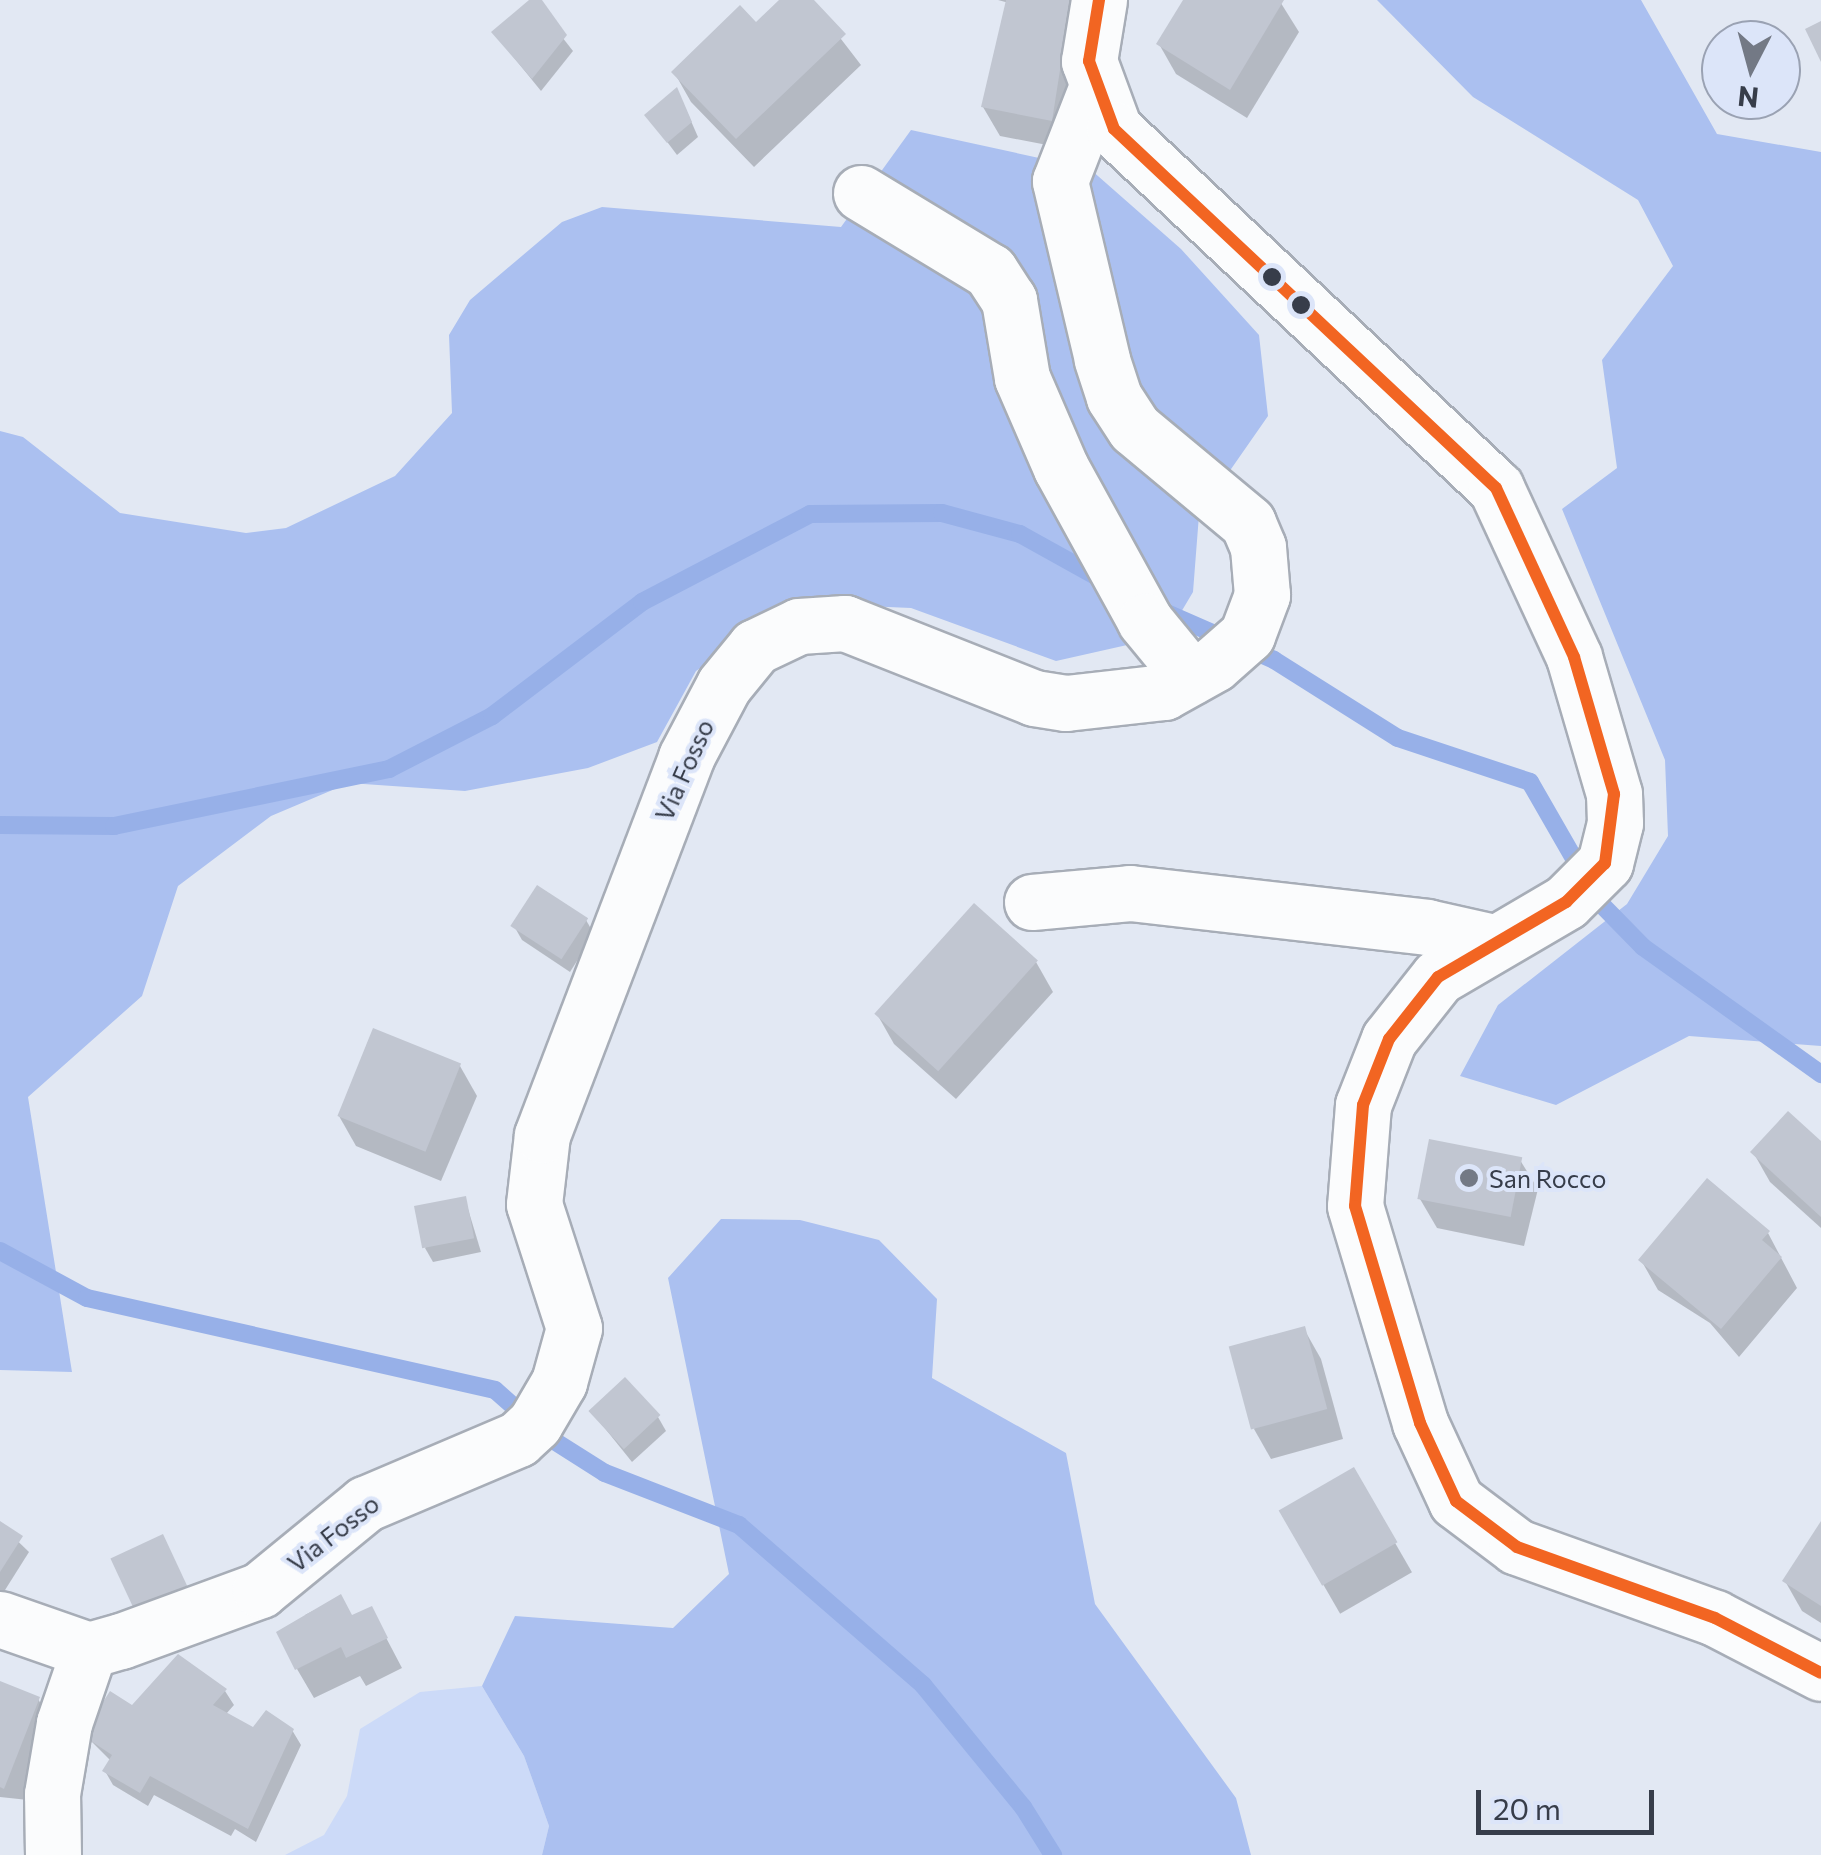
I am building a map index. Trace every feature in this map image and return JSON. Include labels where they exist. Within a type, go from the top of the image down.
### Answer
[{"type":"street","points":[[1099,0],[1088,61],[1095,92],[1140,161],[1496,488],[1574,657],[1614,794],[1616,822],[1605,863],[1566,902],[1489,942],[1438,977],[1389,1039],[1363,1105],[1356,1206],[1427,1438],[1456,1501],[1517,1547],[1714,1618],[1821,1673]]},
{"type":"street","name":"Via Fosso","points":[[89,1650],[260,1590],[365,1504],[518,1439],[535,1423],[559,1382],[574,1328],[534,1204],[542,1135],[686,757],[732,674],[755,647],[799,626],[845,624],[1034,698],[1066,703],[1138,698],[1191,677],[1247,635],[1262,595],[1260,557],[1248,523],[1167,460],[1114,397],[1060,205],[1065,158],[1095,92]]},
{"type":"street","points":[[861,193],[990,271],[1009,300],[1022,378],[1061,468],[1146,621],[1191,677]]},
{"type":"street","points":[[1032,902],[1130,893],[1428,927],[1489,942]]},
{"type":"street","points":[[0,1620],[89,1650],[61,1741],[52,1794],[53,1855]]},
{"type":"shaded area","points":[[1377,0],[1641,0],[1701,106],[1701,120],[1709,120],[1717,134],[1821,152],[1821,1046],[1689,1036],[1556,1105],[1460,1076],[1498,1005],[1627,904],[1668,836],[1665,760],[1562,509],[1617,468],[1602,360],[1673,266],[1638,200],[1473,97]]},
{"type":"shaded area","points":[[911,130],[1090,169],[1181,249],[1259,335],[1268,416],[1199,515],[1193,592],[1174,624],[1136,643],[1056,661],[911,608],[797,603],[696,671],[657,742],[588,768],[465,791],[349,783],[271,816],[178,886],[142,996],[28,1097],[72,1372],[0,1370],[0,431],[23,437],[120,513],[246,533],[286,528],[395,476],[452,413],[449,335],[470,300],[562,222],[602,207],[841,227]]},
{"type":"shaded area","points":[[721,1219],[800,1220],[879,1240],[937,1299],[932,1378],[1066,1453],[1095,1604],[1236,1798],[1251,1855],[542,1855],[549,1826],[524,1756],[482,1686],[515,1616],[673,1628],[729,1574],[668,1278]]},
{"type":"shaded area","points":[[482,1686],[524,1756],[549,1826],[542,1855],[285,1855],[324,1835],[347,1796],[360,1729],[420,1692]]},
{"type":"building","points":[[529,0],[542,0],[567,35],[532,79],[491,32]]},
{"type":"building","points":[[779,0],[814,0],[846,34],[736,139],[671,72],[740,5],[756,22]]},
{"type":"building","points":[[1006,0],[1071,0],[1052,121],[981,107]]},
{"type":"building","points":[[1183,0],[1284,0],[1230,90],[1156,44]]},
{"type":"building","points":[[1821,21],[1821,62],[1805,29]]},
{"type":"building","points":[[677,87],[692,122],[667,143],[644,115]]},
{"type":"building","points":[[537,885],[588,918],[561,959],[510,926]]},
{"type":"building","points":[[974,903],[1038,961],[938,1071],[874,1014]]},
{"type":"building","points":[[373,1028],[461,1064],[425,1152],[337,1116]]},
{"type":"building","points":[[1788,1111],[1821,1141],[1821,1217],[1750,1152]]},
{"type":"building","name":"San Rocco","points":[[1429,1139],[1522,1157],[1511,1217],[1417,1199]]},
{"type":"building","points":[[1707,1178],[1770,1231],[1762,1240],[1782,1257],[1721,1329],[1638,1260]]},
{"type":"building","points":[[466,1196],[474,1238],[422,1248],[414,1206]]},
{"type":"building","points":[[1305,1326],[1327,1409],[1251,1430],[1229,1346]]},
{"type":"building","points":[[625,1377],[660,1415],[624,1449],[588,1411]]},
{"type":"building","points":[[1354,1467],[1398,1542],[1322,1586],[1279,1510]]},
{"type":"building","points":[[0,1521],[23,1536],[0,1572]]},
{"type":"building","points":[[1821,1521],[1821,1606],[1782,1581]]},
{"type":"building","points":[[163,1534],[189,1590],[137,1615],[110,1559]]},
{"type":"building","points":[[341,1594],[352,1615],[372,1606],[388,1638],[346,1658],[341,1647],[295,1670],[276,1632]]},
{"type":"building","points":[[178,1654],[227,1689],[213,1705],[253,1727],[266,1710],[294,1729],[248,1829],[150,1776],[140,1793],[102,1771],[112,1755],[82,1735],[110,1691],[132,1705]]},
{"type":"building","points":[[0,1681],[40,1697],[4,1789],[0,1787]]},
{"type":"waterway","points":[[0,825],[114,826],[389,769],[492,716],[642,602],[810,514],[942,513],[1020,534],[1103,580]]},
{"type":"waterway","points":[[1162,611],[1274,660],[1398,738],[1530,782],[1599,902],[1643,947],[1821,1074]]},
{"type":"waterway","points":[[0,1251],[87,1298],[495,1390],[548,1437],[605,1473],[739,1525],[923,1685],[1023,1807],[1053,1855]]},
{"type":"transit line","points":[[1099,0],[1089,61],[1114,129],[1496,488],[1574,657],[1614,794],[1605,863],[1566,902],[1438,977],[1389,1039],[1363,1105],[1355,1206],[1420,1423],[1456,1501],[1517,1547],[1715,1618],[1821,1673]]},
{"type":"place","name":"San Rocco","points":[[1469,1178]]}]
